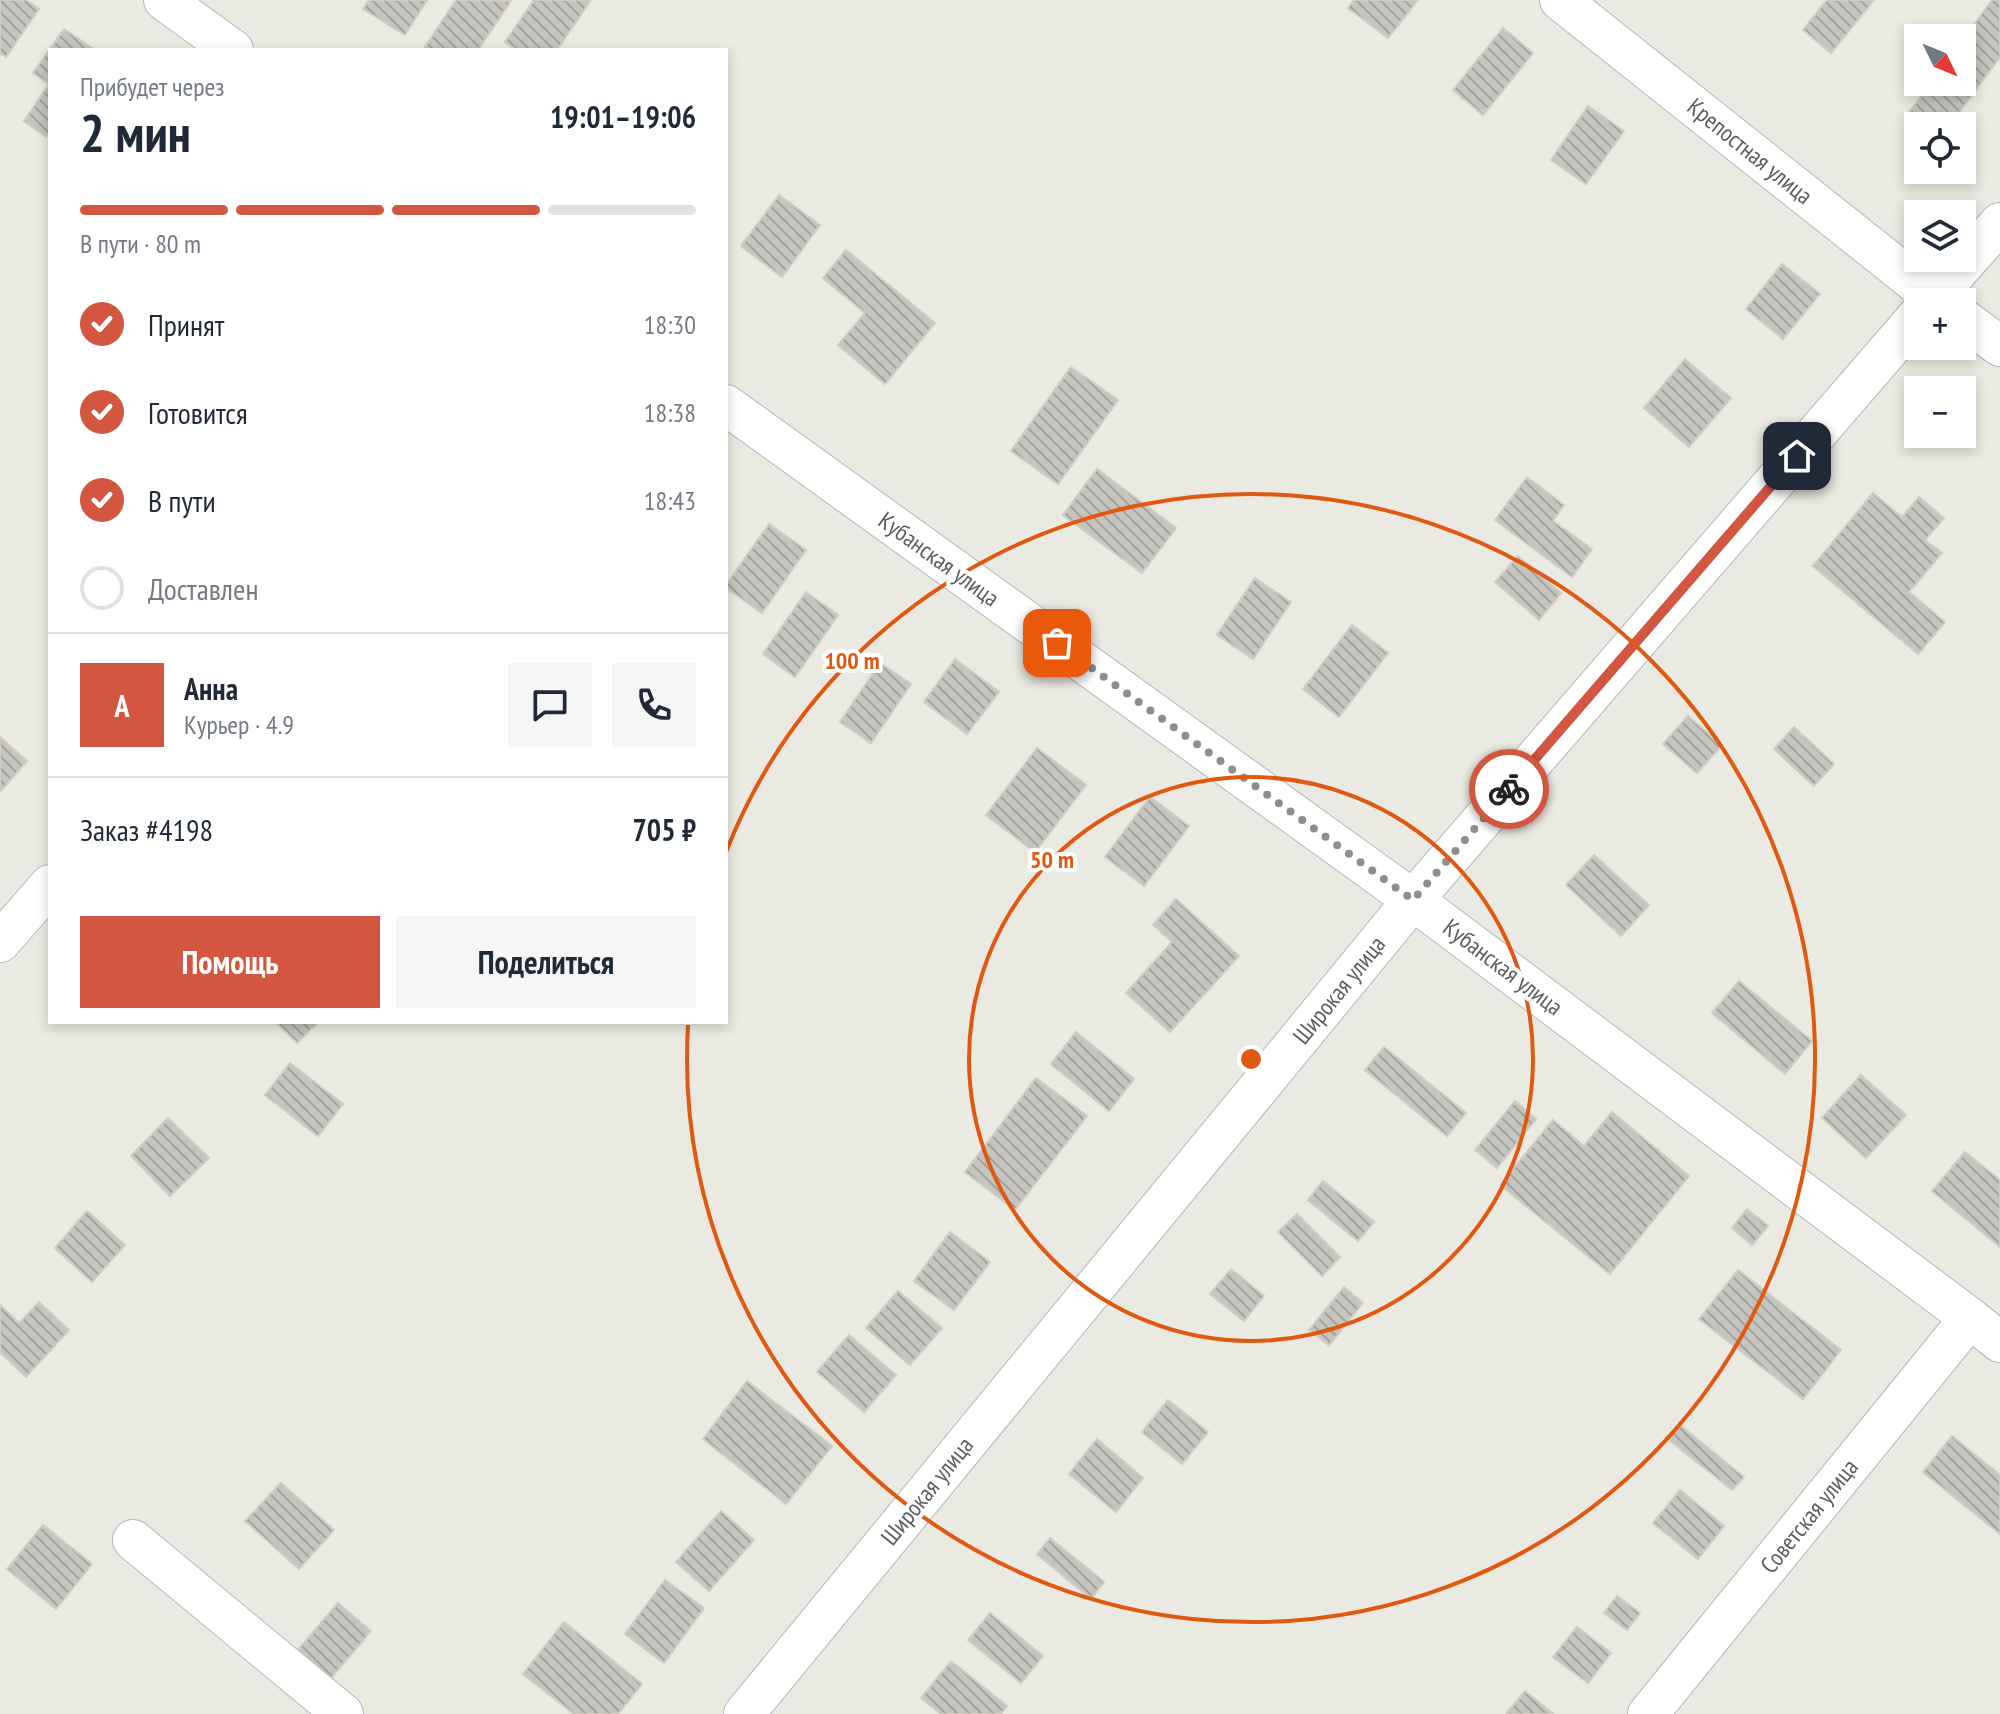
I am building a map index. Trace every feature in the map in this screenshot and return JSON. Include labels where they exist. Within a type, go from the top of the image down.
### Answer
[{"type":"street","points":[[164,0],[230,48]]},
{"type":"street","name":"Крепостная улица","points":[[1560,0],[1914,288]]},
{"type":"street","name":"Широкая улица","points":[[1951,288],[2000,223]]},
{"type":"street","name":"Крепостная улица","points":[[1976,331],[2000,346]]},
{"type":"street","name":"Широкая улица","points":[[744,1714],[1413,900],[1904,344]]},
{"type":"street","name":"Кубанская улица","points":[[728,406],[1413,900],[1985,1330]]},
{"type":"street","points":[[0,942],[48,887]]},
{"type":"street","name":"Советская улица","points":[[1648,1714],[1985,1330]]},
{"type":"street","points":[[133,1540],[343,1714]]},
{"type":"building","points":[[0,0],[26,0],[39,9],[6,57],[0,53]]},
{"type":"building","points":[[369,0],[427,0],[405,35],[363,9]]},
{"type":"building","points":[[456,0],[511,1],[479,48],[424,48]]},
{"type":"building","points":[[534,0],[591,0],[558,48],[514,48],[505,42]]},
{"type":"building","points":[[1354,0],[1418,0],[1388,38],[1348,8]]},
{"type":"building","points":[[1827,0],[1874,0],[1831,53],[1803,30]]},
{"type":"building","points":[[1992,0],[2000,0],[2000,57],[1976,89],[1976,24]]},
{"type":"building","points":[[1503,28],[1533,53],[1483,115],[1453,90]]},
{"type":"building","points":[[64,29],[92,48],[51,48]]},
{"type":"building","points":[[48,52],[48,83],[33,73]]},
{"type":"building","points":[[48,85],[46,137],[24,121]]},
{"type":"building","points":[[1921,96],[1971,96],[1959,112],[1909,112]]},
{"type":"building","points":[[1588,106],[1624,131],[1586,184],[1551,160]]},
{"type":"building","points":[[779,195],[820,225],[782,277],[741,246]]},
{"type":"building","points":[[846,250],[935,323],[885,384],[838,345],[865,313],[823,278]]},
{"type":"building","points":[[1782,264],[1820,294],[1783,339],[1746,309]]},
{"type":"building","points":[[1685,359],[1731,398],[1689,447],[1644,408]]},
{"type":"building","points":[[1071,367],[1118,400],[1058,484],[1011,451]]},
{"type":"building","points":[[1097,469],[1176,528],[1142,573],[1063,515]]},
{"type":"building","points":[[1527,477],[1564,505],[1553,521],[1592,549],[1572,577],[1495,520]]},
{"type":"building","points":[[1873,493],[1902,517],[1919,497],[1944,518],[1925,540],[1942,553],[1909,592],[1945,622],[1918,654],[1813,566]]},
{"type":"building","points":[[769,524],[806,550],[762,613],[728,589],[728,582]]},
{"type":"building","points":[[1518,556],[1561,593],[1539,620],[1495,582]]},
{"type":"building","points":[[1255,578],[1291,602],[1253,659],[1217,635]]},
{"type":"building","points":[[806,592],[838,615],[795,677],[763,654]]},
{"type":"building","points":[[1352,625],[1388,653],[1339,717],[1303,689]]},
{"type":"building","points":[[955,659],[999,692],[967,734],[924,702]]},
{"type":"building","points":[[880,663],[911,684],[871,743],[840,722]]},
{"type":"building","points":[[1688,716],[1722,745],[1697,773],[1663,744]]},
{"type":"building","points":[[1794,727],[1834,764],[1814,786],[1774,749]]},
{"type":"building","points":[[0,737],[27,761],[0,792]]},
{"type":"building","points":[[1037,748],[1086,785],[1035,852],[986,815]]},
{"type":"building","points":[[1150,797],[1189,826],[1144,886],[1105,857]]},
{"type":"building","points":[[1594,855],[1649,905],[1621,936],[1566,885]]},
{"type":"building","points":[[1176,899],[1239,956],[1170,1032],[1126,993],[1172,942],[1153,925]]},
{"type":"building","points":[[1739,981],[1812,1041],[1785,1074],[1712,1013]]},
{"type":"building","points":[[278,1024],[316,1024],[297,1043]]},
{"type":"building","points":[[1076,1032],[1134,1079],[1109,1111],[1051,1064]]},
{"type":"building","points":[[1384,1047],[1466,1113],[1447,1136],[1365,1070]]},
{"type":"building","points":[[290,1063],[343,1104],[318,1136],[265,1095]]},
{"type":"building","points":[[1861,1075],[1906,1115],[1866,1158],[1822,1118]]},
{"type":"building","points":[[1036,1078],[1087,1116],[1015,1210],[965,1172]]},
{"type":"building","points":[[1515,1101],[1536,1119],[1497,1168],[1475,1150]]},
{"type":"building","points":[[1612,1112],[1689,1176],[1610,1274],[1500,1185],[1553,1120],[1584,1146]]},
{"type":"building","points":[[168,1118],[209,1158],[170,1196],[131,1156]]},
{"type":"building","points":[[1965,1152],[2000,1180],[2000,1247],[1932,1191]]},
{"type":"building","points":[[1323,1181],[1374,1222],[1358,1241],[1308,1200]]},
{"type":"building","points":[[1747,1209],[1768,1226],[1752,1245],[1732,1228]]},
{"type":"building","points":[[87,1211],[125,1245],[92,1282],[55,1248]]},
{"type":"building","points":[[1297,1214],[1340,1257],[1322,1276],[1278,1232]]},
{"type":"building","points":[[950,1232],[990,1262],[954,1310],[914,1281]]},
{"type":"building","points":[[1231,1269],[1264,1296],[1244,1321],[1210,1294]]},
{"type":"building","points":[[1738,1270],[1841,1350],[1803,1399],[1699,1319]]},
{"type":"building","points":[[1344,1287],[1363,1303],[1329,1345],[1309,1330]]},
{"type":"building","points":[[898,1291],[942,1328],[910,1365],[866,1328]]},
{"type":"building","points":[[39,1302],[69,1330],[26,1377],[0,1352],[0,1305],[19,1323]]},
{"type":"building","points":[[849,1335],[896,1375],[864,1412],[817,1372]]},
{"type":"building","points":[[747,1381],[832,1446],[786,1504],[703,1439]]},
{"type":"building","points":[[1168,1400],[1208,1432],[1182,1464],[1142,1432]]},
{"type":"building","points":[[1680,1425],[1744,1477],[1732,1490],[1668,1439]]},
{"type":"building","points":[[1952,1436],[2000,1475],[2000,1534],[1923,1472]]},
{"type":"building","points":[[1097,1439],[1143,1478],[1116,1512],[1069,1474]]},
{"type":"building","points":[[281,1483],[334,1530],[299,1569],[245,1521]]},
{"type":"building","points":[[1680,1490],[1724,1526],[1698,1559],[1653,1523]]},
{"type":"building","points":[[721,1511],[754,1540],[709,1591],[676,1562]]},
{"type":"building","points":[[43,1525],[92,1564],[56,1609],[7,1569]]},
{"type":"building","points":[[1050,1538],[1104,1582],[1091,1599],[1037,1554]]},
{"type":"building","points":[[665,1580],[704,1608],[664,1663],[625,1634]]},
{"type":"building","points":[[1617,1596],[1640,1613],[1627,1630],[1604,1613]]},
{"type":"building","points":[[338,1603],[371,1631],[331,1678],[298,1650]]},
{"type":"building","points":[[990,1613],[1043,1656],[1021,1683],[968,1640]]},
{"type":"building","points":[[564,1622],[642,1684],[618,1714],[574,1714],[523,1674]]},
{"type":"building","points":[[1577,1627],[1611,1653],[1588,1683],[1553,1657]]},
{"type":"building","points":[[951,1661],[1007,1706],[1001,1714],[941,1714],[921,1698]]},
{"type":"building","points":[[1525,1691],[1553,1714],[1506,1714]]},
{"type":"way so far","points":[[1057,643],[1413,900],[1509,789]]},
{"type":"route","points":[[1509,789],[1797,456]]}]
